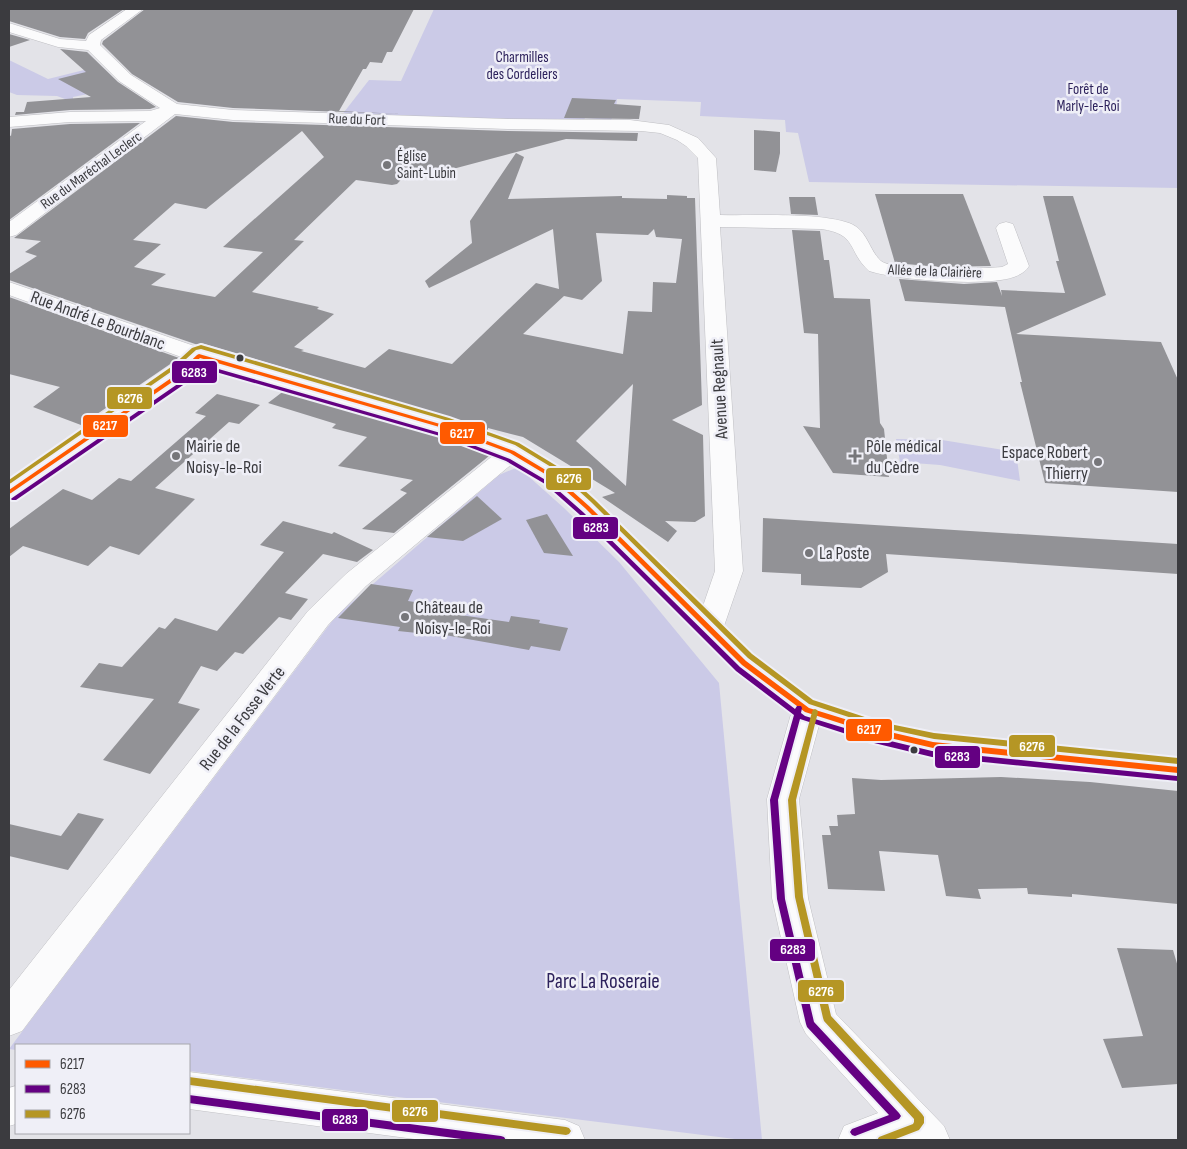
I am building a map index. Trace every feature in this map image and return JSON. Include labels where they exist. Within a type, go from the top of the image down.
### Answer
[{"type":"street","points":[[92,46],[94,38],[136,9]]},
{"type":"street","points":[[9,27],[58,43],[92,46],[125,78],[173,109]]},
{"type":"street","name":"Rue du Fort","points":[[9,122],[70,117],[152,116],[173,109],[242,115],[508,124],[650,126],[671,130],[701,148]]},
{"type":"street","name":"Rue du Maréchal Leclerc","points":[[9,231],[173,109]]},
{"type":"street","name":"Avenue Regnault","points":[[701,148],[707,158],[722,464],[730,571],[708,629]]},
{"type":"street","name":"Allée de la Clairière","points":[[711,221],[821,223],[835,225],[846,228],[856,234],[870,262],[878,269],[897,272],[972,274],[1007,273],[1019,266],[1006,228]]},
{"type":"street","name":"Rue André Le Bourblanc","points":[[9,288],[199,356],[445,427],[512,452],[552,476],[587,507],[744,663],[807,710],[877,732],[933,745],[1178,770]]},
{"type":"street","points":[[11,488],[179,375],[199,356]]},
{"type":"street","name":"Rue de la Fosse Verte","points":[[9,1019],[318,618],[356,580],[512,452]]},
{"type":"street","points":[[807,710],[783,799],[790,898],[819,1022],[921,1130]]},
{"type":"street","points":[[190,1090],[565,1140]]},
{"type":"street","points":[[858,1140],[921,1130]]},
{"type":"green space","name":"Forêt de Marly-le-Roi","points":[[434,9],[1178,9],[1178,188],[809,182],[798,133],[786,132],[785,120],[700,116],[701,102],[617,99],[616,110],[611,120],[585,118],[583,122],[341,116],[369,80],[401,81]]},
{"type":"green space","points":[[9,60],[48,79],[100,66],[93,93],[73,97],[73,102],[57,96],[17,95],[9,92]]},
{"type":"green space","points":[[896,439],[942,440],[1016,452],[1020,481],[940,465],[900,462]]},
{"type":"green space","name":"Parc La Roseraie","points":[[518,467],[564,508],[619,562],[719,683],[762,1140],[743,1140],[190,1071],[190,1044],[15,1044],[15,1050],[9,1049],[336,616],[499,475]]},
{"type":"building","points":[[9,9],[124,9],[88,33],[85,39],[60,37],[9,21]]},
{"type":"building","points":[[145,9],[414,9],[392,52],[387,52],[382,63],[370,62],[366,69],[363,69],[339,111],[401,114],[233,108],[178,102],[132,74],[102,44],[103,41]]},
{"type":"building","points":[[9,34],[30,40],[9,47]]},
{"type":"building","points":[[60,49],[87,52],[118,82],[156,107],[150,109],[70,110],[15,115],[16,112],[24,112],[27,102],[91,97],[58,79],[86,72]]},
{"type":"building","points":[[572,98],[616,100],[614,104],[641,106],[639,119],[564,118]]},
{"type":"building","points":[[176,116],[233,122],[508,131],[638,133],[637,141],[566,139],[449,170],[440,169],[438,171],[412,168],[397,184],[392,185],[356,180],[294,240],[304,241],[252,292],[319,307],[317,309],[334,314],[294,347],[304,350],[301,351],[365,368],[389,349],[452,364],[536,283],[559,289],[553,229],[429,288],[425,281],[472,243],[470,221],[516,153],[524,157],[508,199],[622,196],[622,198],[667,199],[667,195],[695,198],[702,405],[672,420],[703,435],[705,516],[695,522],[665,521],[677,531],[668,542],[602,497],[615,493],[523,437],[488,428],[488,433],[454,420],[301,377],[305,374],[201,343],[198,345],[9,280],[9,274],[37,256],[25,252],[41,241],[14,238]],"holes":[[[302,131],[324,157],[223,247],[263,252],[215,297],[151,285],[166,274],[134,267],[161,244],[133,240],[175,203],[206,209]],[[654,229],[656,237],[682,239],[676,283],[653,282],[652,312],[628,311],[623,354],[523,334],[564,296],[582,300],[602,281],[596,233],[648,235]],[[633,384],[626,486],[576,441]]]},
{"type":"building","points":[[140,123],[9,220],[9,135],[11,136],[12,129],[70,124]]},
{"type":"building","points":[[754,130],[780,132],[780,153],[776,172],[754,170]]},
{"type":"building","points":[[875,194],[963,194],[991,266],[939,267],[895,263]]},
{"type":"building","points":[[1043,196],[1073,196],[1106,295],[1016,334],[1161,342],[1178,380],[1178,492],[1045,483],[1020,382],[1022,382],[1005,307],[905,301],[899,279],[964,284],[997,282],[1002,296],[1001,290],[1065,293],[1056,261],[1059,261]]},
{"type":"building","points":[[789,197],[815,197],[818,215],[791,214]]},
{"type":"building","points":[[792,230],[820,231],[824,260],[829,260],[834,298],[870,299],[880,423],[884,429],[889,477],[833,473],[803,426],[820,428],[818,334],[804,333]]},
{"type":"building","points":[[9,297],[179,358],[81,425],[33,407],[60,387],[9,374]]},
{"type":"building","points":[[285,390],[436,434],[489,454],[489,456],[394,533],[362,529],[407,493],[400,490],[413,480],[338,466],[367,437],[332,428],[336,424],[268,403]]},
{"type":"building","points":[[217,394],[260,405],[239,424],[229,422],[155,488],[195,499],[139,555],[110,546],[88,566],[23,546],[9,557],[9,529],[63,489],[92,500],[119,478],[131,481],[206,416],[195,413]]},
{"type":"building","points":[[477,496],[502,519],[463,541],[427,537]]},
{"type":"building","points":[[547,514],[573,556],[544,553],[526,520]]},
{"type":"building","points":[[763,518],[1178,544],[1178,574],[886,554],[888,572],[861,588],[801,585],[801,574],[762,572]]},
{"type":"building","points":[[283,521],[332,534],[334,532],[373,550],[357,562],[323,554],[285,593],[308,599],[291,620],[279,617],[243,654],[235,652],[217,671],[201,666],[178,703],[200,709],[150,774],[103,760],[154,699],[80,687],[99,663],[122,667],[159,627],[165,629],[175,618],[217,631],[284,552],[260,545]]},
{"type":"building","name":"Château de Noisy-le-Roi","points":[[371,584],[413,590],[408,601],[441,606],[439,612],[509,622],[511,616],[540,620],[539,623],[568,628],[560,651],[531,646],[529,650],[428,632],[427,634],[398,631],[400,627],[338,618]]},
{"type":"building","points":[[1001,777],[1090,782],[1178,791],[1178,904],[1072,894],[1072,897],[1028,894],[1027,888],[978,889],[981,899],[946,896],[938,855],[879,851],[885,891],[828,889],[822,835],[831,835],[829,826],[838,826],[837,815],[855,814],[852,778],[881,780]]},
{"type":"building","points":[[78,813],[104,819],[68,870],[9,856],[9,824],[61,836]]},
{"type":"building","points":[[1117,948],[1173,950],[1178,967],[1178,1084],[1122,1088],[1103,1039],[1143,1036]]},
{"type":"transit line","name":"6276","points":[[9,482],[173,368],[194,349],[201,347],[447,419],[517,444],[558,469],[750,656],[811,702],[879,724],[934,736],[1178,761]]},
{"type":"transit line","name":"6217","points":[[199,356],[445,427],[512,452],[552,476],[587,507],[744,663],[807,710],[877,732],[933,745],[1178,770]]},
{"type":"transit line","name":"6217","points":[[9,492],[179,375],[199,356]]},
{"type":"transit line","name":"6283","points":[[14,499],[184,382],[201,366],[442,435],[508,460],[547,483],[581,513],[738,669],[803,718],[874,740],[932,754],[1177,779]]},
{"type":"transit line","name":"6283","points":[[799,708],[774,800],[781,899],[810,1024],[896,1116],[855,1132]]},
{"type":"transit line","name":"6276","points":[[815,712],[792,800],[799,897],[827,1018],[919,1117],[919,1123],[916,1127],[882,1140]]},
{"type":"transit line","name":"6276","points":[[190,1081],[566,1131]]},
{"type":"transit line","name":"6283","points":[[190,1099],[501,1140]]},
{"type":"place","name":"Église Saint-Lubin","points":[[387,165]]},
{"type":"place","name":"Mairie de Noisy-le-Roi","points":[[176,456]]},
{"type":"place","name":"Pôle médical du Cèdre","points":[[855,456]]},
{"type":"place","name":"Espace Robert Thierry","points":[[1098,462]]},
{"type":"place","name":"La Poste","points":[[809,553]]},
{"type":"place","name":"Château de Noisy-le-Roi","points":[[405,617]]},
{"type":"park label","name":"Charmilles des Cordeliers","points":[[522,66]]}]
